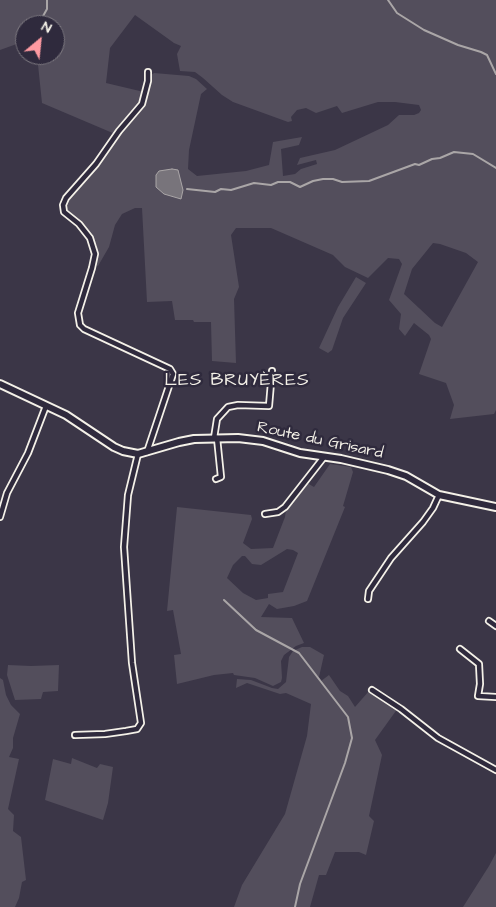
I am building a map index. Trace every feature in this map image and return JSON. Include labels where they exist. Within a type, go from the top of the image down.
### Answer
[{"type":"street","points":[[147,452],[173,374],[170,369],[84,329],[80,325],[78,313],[95,254],[90,238],[79,224],[64,212],[63,204],[142,104],[147,87],[148,72]]},
{"type":"street","points":[[216,479],[221,477],[215,438],[217,419],[228,407],[238,405],[269,406],[272,371]]},
{"type":"street","name":"Route du Grisard","points":[[0,384],[75,420],[123,452],[138,454],[187,440],[215,438],[263,441],[300,453],[355,462],[396,473],[439,495],[496,507]]},
{"type":"street","points":[[0,516],[7,493],[24,462],[46,406]]},
{"type":"street","points":[[75,735],[105,734],[137,729],[141,723],[132,663],[124,547],[128,495],[138,454]]},
{"type":"street","points":[[266,514],[278,512],[285,507],[324,457]]},
{"type":"street","points":[[368,600],[369,591],[391,558],[423,522],[439,495]]},
{"type":"street","points":[[489,621],[496,626]]},
{"type":"street","points":[[460,649],[479,664],[480,684],[478,696],[496,697]]},
{"type":"street","points":[[372,690],[401,709],[438,738],[496,770]]},
{"type":"shaded area","points":[[0,0],[496,0],[496,410],[494,414],[450,419],[454,405],[446,383],[419,374],[431,339],[429,335],[414,323],[405,336],[399,329],[401,314],[389,300],[402,264],[399,259],[388,258],[368,278],[345,267],[333,255],[271,228],[236,228],[231,235],[239,287],[234,299],[236,363],[212,361],[211,322],[175,320],[172,301],[147,302],[142,208],[135,208],[122,214],[115,225],[109,247],[98,266],[96,265],[97,246],[85,227],[66,209],[68,199],[140,111],[148,94],[151,75],[154,73],[189,76],[196,79],[207,89],[201,94],[189,150],[188,169],[197,176],[246,171],[269,165],[273,142],[302,137],[299,145],[281,149],[283,176],[295,174],[301,169],[317,164],[316,160],[297,165],[300,158],[335,150],[388,125],[399,115],[419,113],[421,110],[419,105],[378,102],[342,113],[337,106],[316,113],[306,108],[297,110],[291,117],[292,121],[288,122],[233,102],[195,72],[180,71],[177,54],[181,46],[135,15],[110,48],[106,83],[144,92],[139,104],[115,134],[42,103],[38,65],[65,65],[65,15],[15,15],[15,45],[0,50]],"holes":[[[433,243],[466,253],[478,262],[442,327],[435,323],[404,294],[412,269]]]},
{"type":"shaded area","points":[[178,170],[183,190],[181,199],[164,194],[156,187],[156,175],[159,171]]},
{"type":"shaded area","points":[[356,277],[366,283],[343,318],[332,350],[328,353],[319,348],[338,307]]},
{"type":"shaded area","points":[[330,464],[351,467],[353,472],[343,506],[345,507],[307,601],[277,609],[269,604],[261,617],[292,618],[304,643],[296,646],[284,655],[281,661],[281,682],[273,686],[255,678],[234,675],[233,673],[214,675],[177,684],[174,655],[181,654],[173,610],[167,611],[177,507],[251,515],[252,519],[243,543],[251,549],[273,548],[286,510],[307,483],[314,487]],"holes":[[[287,549],[298,553],[283,592],[268,594],[268,598],[256,600],[243,593],[227,578],[233,565],[242,556],[245,556],[252,564],[261,565]]]},
{"type":"shaded area","points":[[302,647],[310,647],[324,655],[319,677],[321,681],[329,675],[340,691],[348,696],[355,707],[369,691],[398,708],[375,740],[382,755],[369,816],[374,821],[366,855],[359,852],[335,852],[326,875],[319,875],[310,907],[234,907],[242,885],[285,814],[307,736],[311,704],[286,693],[280,694],[247,683],[236,688],[237,679],[251,680],[278,689],[286,682],[289,657],[293,651]]},
{"type":"shaded area","points":[[8,665],[59,665],[58,691],[43,692],[41,699],[15,700],[7,675]]},
{"type":"shaded area","points":[[0,678],[3,680],[6,695],[11,705],[20,714],[13,738],[13,748],[9,757],[19,759],[8,809],[14,815],[13,831],[21,837],[26,880],[22,882],[15,907],[0,907]]},
{"type":"shaded area","points":[[72,758],[97,768],[100,764],[113,767],[108,803],[103,820],[45,800],[53,759],[71,764]]},
{"type":"shaded area","points":[[496,853],[496,907],[463,907],[489,866]]},
{"type":"waterway","points":[[44,15],[47,9],[47,0]]},
{"type":"waterway","points":[[388,0],[397,13],[424,30],[487,55],[496,74]]},
{"type":"waterway","points":[[187,189],[215,192],[221,189],[231,190],[254,183],[271,185],[278,182],[290,182],[300,187],[323,179],[333,179],[342,182],[369,181],[454,152],[473,154],[496,168]]},
{"type":"waterway","points":[[224,600],[256,630],[299,653],[348,717],[352,738],[345,763],[300,884],[295,907]]},
{"type":"district","name":"LES BRUYÈRES","points":[[237,381]]}]
